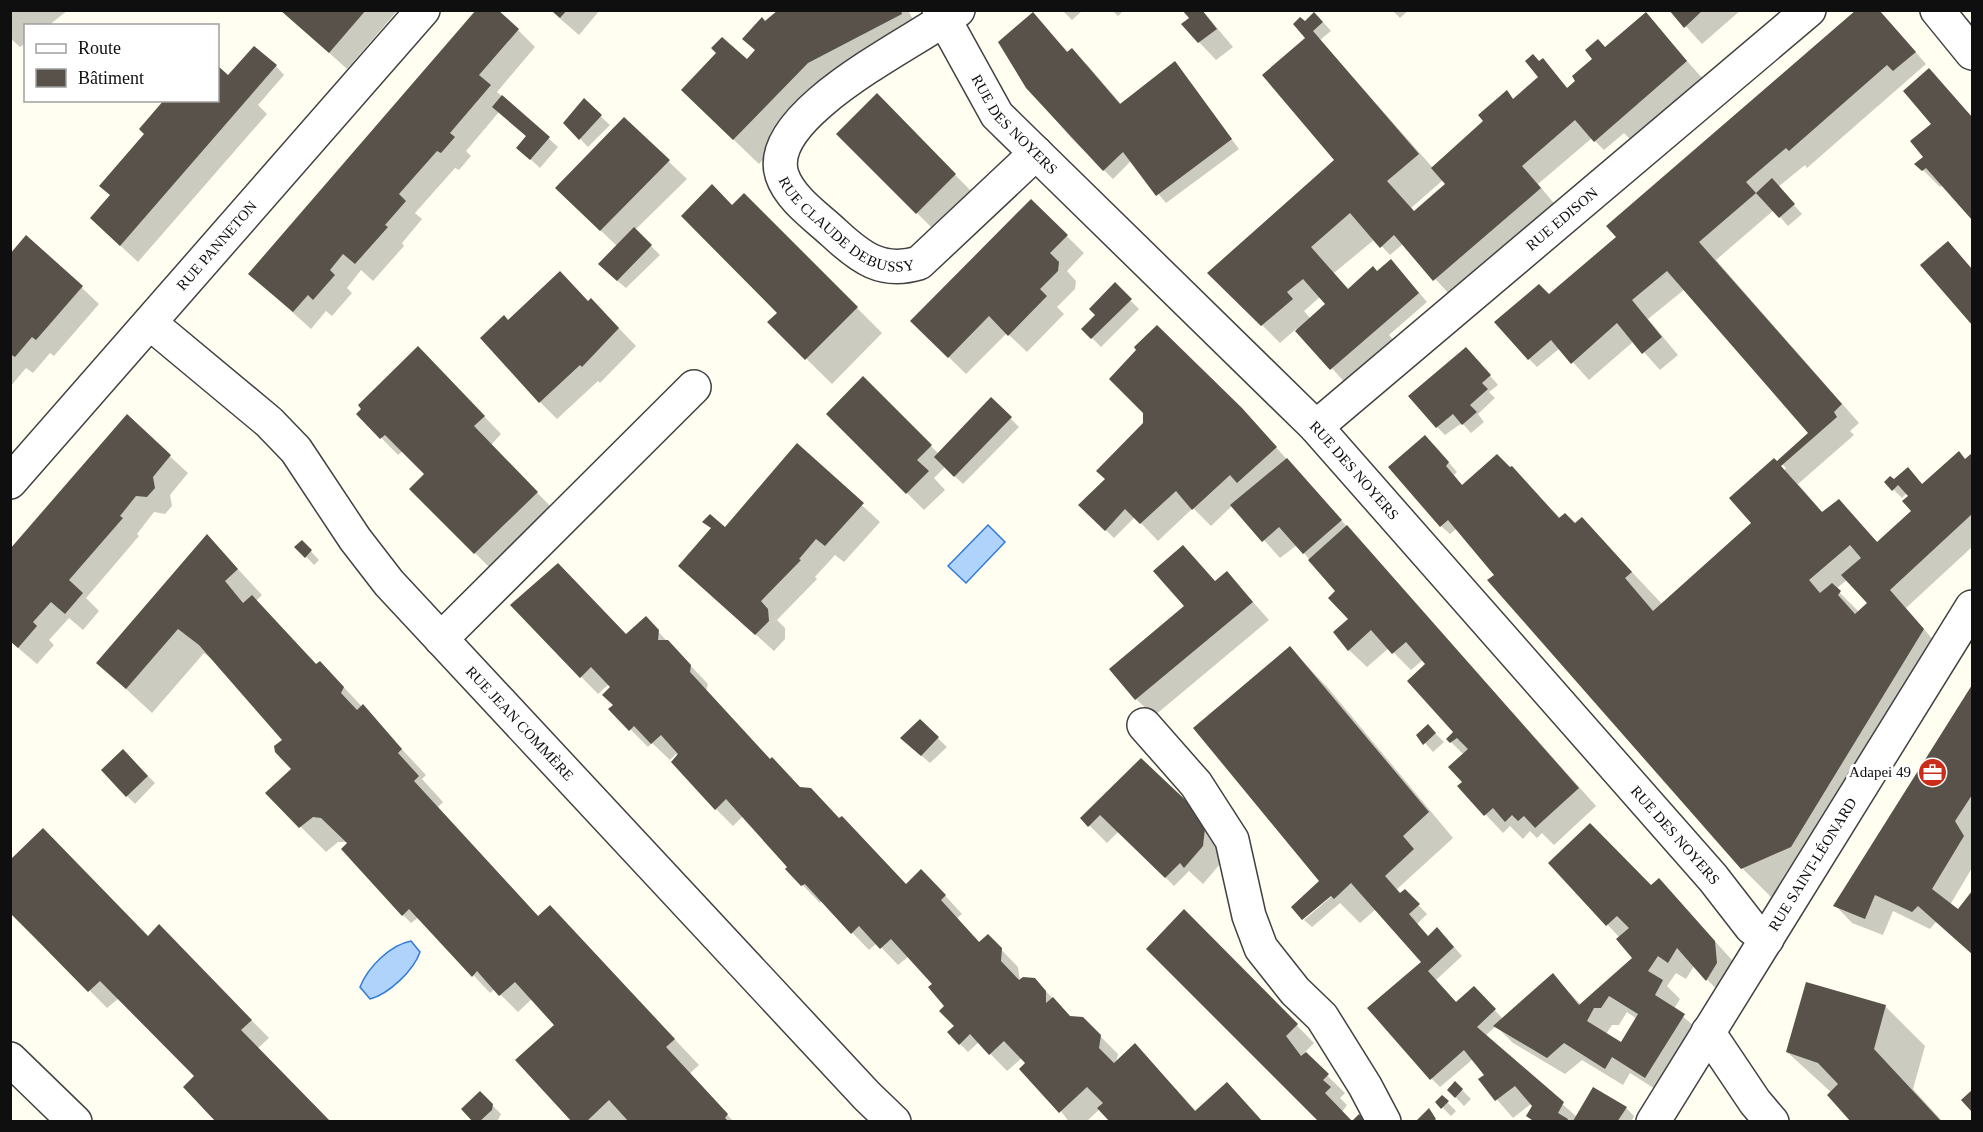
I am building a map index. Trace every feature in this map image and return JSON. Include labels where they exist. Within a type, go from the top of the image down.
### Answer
[{"type":"street","name":"RUE PANNETON","points":[[10,482],[423,10]]},
{"type":"street","name":"RUE EDISON","points":[[1316,427],[1809,10]]},
{"type":"street","points":[[1937,10],[1972,53]]},
{"type":"street","name":"RUE DES NOYERS","points":[[947,14],[997,115],[1316,427],[1713,878],[1751,927],[1767,939]]},
{"type":"street","name":"RUE CLAUDE DEBUSSY","points":[[947,14],[866,66],[814,107],[795,130],[783,152],[782,175],[795,196],[851,249],[876,264],[899,269],[919,263],[1036,153]]},
{"type":"street","name":"RUE JEAN COMMÈRE","points":[[150,323],[269,422],[289,443],[354,539],[389,583],[867,1096],[894,1122]]},
{"type":"street","points":[[441,639],[694,387]]},
{"type":"street","name":"RUE SAINT-LÉONARD","points":[[1653,1122],[1972,607]]},
{"type":"street","points":[[1144,725],[1196,784],[1232,840],[1249,916],[1261,948],[1295,991],[1322,1017],[1365,1086],[1384,1122]]},
{"type":"street","points":[[1708,1032],[1755,1102],[1772,1122]]},
{"type":"street","points":[[10,1059],[75,1122]]},
{"type":"water","points":[[988,525],[1005,542],[966,583],[948,566]]},
{"type":"water","points":[[411,941],[420,952],[417,959],[393,987],[370,999],[360,987],[368,972],[388,952]]},
{"type":"building","points":[[280,10],[366,10],[329,53]]},
{"type":"building","points":[[476,10],[498,10],[519,29],[479,75],[491,85],[450,133],[455,137],[441,153],[437,151],[399,194],[406,201],[385,225],[388,227],[355,264],[343,254],[330,270],[335,275],[313,300],[308,295],[293,312],[248,274]]},
{"type":"building","points":[[551,10],[567,10],[560,18]]},
{"type":"building","points":[[778,10],[901,10],[902,14],[808,63],[733,140],[681,90],[716,53],[711,48],[722,37],[747,59],[755,50],[742,39],[762,17],[765,21]]},
{"type":"building","points":[[1182,10],[1202,10],[1217,29],[1198,43],[1181,24],[1189,18]]},
{"type":"building","points":[[1669,10],[1703,10],[1684,28]]},
{"type":"building","points":[[1856,10],[1879,10],[1916,52],[1893,71],[1887,65],[1789,151],[1786,148],[1746,182],[1756,193],[1699,242],[1842,404],[1834,412],[1837,417],[1781,466],[1822,512],[1839,499],[1877,542],[1911,511],[1902,501],[1908,496],[1898,485],[1892,491],[1884,482],[1890,476],[1894,479],[1908,467],[1922,484],[1959,451],[1965,459],[1972,453],[1972,514],[1890,590],[1924,629],[1791,847],[1741,869],[1487,580],[1494,575],[1448,520],[1440,527],[1388,467],[1425,435],[1449,462],[1446,466],[1462,485],[1497,454],[1510,467],[1512,466],[1559,518],[1565,513],[1575,523],[1582,517],[1632,572],[1625,578],[1653,611],[1751,523],[1729,498],[1774,458],[1777,461],[1808,433],[1667,271],[1632,300],[1662,337],[1642,354],[1617,323],[1571,364],[1551,340],[1528,360],[1494,322],[1539,284],[1549,294],[1616,237],[1606,226]],"holes":[[[1850,545],[1861,558],[1841,575],[1867,603],[1855,614],[1838,595],[1841,591],[1832,583],[1820,593],[1809,580]]]},
{"type":"building","points":[[1033,12],[1067,52],[1072,48],[1120,104],[1175,61],[1232,139],[1156,196],[1123,152],[1103,171],[1026,88],[998,42]]},
{"type":"building","points":[[1314,12],[1323,22],[1313,31],[1419,154],[1387,181],[1414,211],[1445,184],[1431,168],[1483,121],[1478,115],[1507,90],[1513,99],[1538,77],[1525,61],[1533,54],[1539,61],[1543,58],[1567,88],[1575,81],[1572,76],[1592,59],[1585,50],[1598,39],[1605,47],[1646,12],[1687,61],[1594,142],[1575,120],[1522,166],[1541,188],[1433,281],[1394,235],[1380,248],[1350,213],[1311,247],[1348,289],[1373,266],[1377,271],[1391,259],[1419,293],[1330,370],[1295,331],[1325,304],[1303,279],[1287,292],[1293,299],[1261,326],[1207,273],[1334,160],[1262,75],[1305,38],[1293,24],[1300,17],[1305,21]]},
{"type":"building","points":[[254,46],[277,65],[120,246],[90,218],[110,195],[99,186],[144,134],[139,129],[162,102],[219,102],[219,67],[228,75]]},
{"type":"building","points":[[1929,68],[1972,117],[1972,220],[1926,168],[1922,171],[1914,164],[1923,157],[1910,141],[1931,124],[1903,91]]},
{"type":"building","points":[[877,93],[956,174],[916,214],[836,134]]},
{"type":"building","points":[[502,95],[550,137],[530,160],[516,148],[526,136],[492,107]]},
{"type":"building","points":[[584,98],[602,115],[579,140],[563,123]]},
{"type":"building","points":[[624,117],[670,160],[600,231],[555,188]]},
{"type":"building","points":[[1772,178],[1795,204],[1779,218],[1756,193]]},
{"type":"building","points":[[712,184],[732,205],[744,193],[858,307],[805,360],[767,322],[777,313],[681,216]]},
{"type":"building","points":[[1031,199],[1068,235],[1050,253],[1059,262],[1058,271],[1040,289],[1047,296],[1008,336],[989,316],[948,358],[910,321]]},
{"type":"building","points":[[634,227],[652,245],[617,281],[598,264]]},
{"type":"building","points":[[26,235],[83,286],[36,340],[32,337],[15,357],[10,354],[10,254]]},
{"type":"building","points":[[1948,241],[1972,269],[1972,325],[1920,265]]},
{"type":"building","points":[[560,271],[588,301],[591,298],[619,328],[582,367],[580,365],[539,403],[480,338],[504,315],[508,320]]},
{"type":"building","points":[[1115,282],[1132,299],[1091,339],[1081,329],[1095,315],[1089,309]]},
{"type":"building","points":[[1157,325],[1242,408],[1277,447],[1237,483],[1230,475],[1192,510],[1176,491],[1140,524],[1125,509],[1105,531],[1078,505],[1105,479],[1096,471],[1143,423],[1143,413],[1109,379],[1136,350],[1134,347]]},
{"type":"building","points":[[418,346],[485,416],[474,426],[538,492],[474,554],[409,489],[424,474],[385,435],[380,439],[356,414],[361,409],[358,405]]},
{"type":"building","points":[[1466,347],[1491,375],[1482,383],[1488,389],[1470,405],[1477,412],[1462,425],[1453,414],[1436,428],[1408,396]]},
{"type":"building","points":[[863,376],[932,445],[917,460],[929,471],[906,494],[826,414]]},
{"type":"building","points":[[991,397],[1012,417],[954,477],[934,457]]},
{"type":"building","points":[[127,414],[171,455],[153,477],[155,488],[147,497],[136,496],[120,516],[123,518],[69,580],[83,593],[65,614],[51,602],[33,622],[37,626],[18,648],[10,641],[10,549]]},
{"type":"building","points":[[797,443],[864,503],[825,546],[816,539],[799,559],[801,560],[761,601],[768,609],[769,621],[755,635],[678,566],[711,528],[702,522],[710,514],[725,527]]},
{"type":"building","points":[[1287,458],[1342,520],[1303,554],[1279,527],[1262,542],[1230,505]]},
{"type":"building","points":[[1347,525],[1579,788],[1535,828],[1524,816],[1518,821],[1512,815],[1505,822],[1493,808],[1484,816],[1457,786],[1462,782],[1448,767],[1468,749],[1457,738],[1450,743],[1446,739],[1453,732],[1407,681],[1425,664],[1406,642],[1392,654],[1371,630],[1348,651],[1333,632],[1348,619],[1328,598],[1335,591],[1308,560]]},
{"type":"building","points":[[207,534],[238,569],[225,581],[243,603],[252,595],[316,664],[320,661],[344,687],[341,693],[357,710],[363,704],[402,749],[398,753],[419,776],[414,781],[538,916],[550,905],[675,1039],[666,1047],[728,1114],[725,1118],[729,1122],[629,1122],[609,1100],[586,1122],[572,1122],[515,1060],[554,1025],[515,982],[499,996],[477,971],[472,977],[409,909],[402,916],[341,849],[347,843],[321,818],[313,817],[299,828],[265,793],[291,769],[275,752],[274,746],[282,740],[199,645],[178,629],[126,689],[96,663]]},
{"type":"building","points":[[302,540],[312,550],[305,558],[294,547]]},
{"type":"building","points":[[1183,545],[1215,581],[1227,571],[1253,602],[1135,700],[1109,669],[1184,606],[1153,571]]},
{"type":"building","points":[[558,563],[626,634],[646,616],[659,630],[658,640],[668,640],[691,665],[690,672],[770,759],[772,757],[800,787],[811,788],[839,818],[842,816],[906,884],[921,869],[946,895],[941,900],[979,942],[988,934],[1002,948],[1001,961],[1019,980],[1023,977],[1035,978],[1046,991],[1046,1003],[1053,997],[1070,1016],[1083,1017],[1101,1035],[1099,1048],[1114,1063],[1135,1043],[1195,1111],[1227,1082],[1263,1122],[1110,1122],[1097,1108],[1103,1103],[1087,1087],[1059,1113],[1019,1069],[1025,1063],[1004,1041],[989,1055],[970,1034],[959,1045],[947,1032],[954,1026],[939,1011],[944,1006],[928,987],[932,984],[891,939],[880,949],[859,926],[851,934],[805,884],[801,886],[785,869],[787,867],[726,799],[715,810],[671,762],[678,754],[661,735],[651,744],[634,726],[629,731],[608,709],[613,705],[602,695],[610,687],[591,667],[580,678],[510,605]]},
{"type":"building","points":[[1290,646],[1429,812],[1403,836],[1414,849],[1385,876],[1400,893],[1405,889],[1420,904],[1409,914],[1428,936],[1437,927],[1454,947],[1428,971],[1456,1002],[1474,986],[1496,1009],[1477,1027],[1564,1102],[1558,1113],[1568,1119],[1567,1122],[1535,1122],[1526,1116],[1532,1106],[1515,1086],[1495,1101],[1478,1079],[1484,1075],[1464,1050],[1430,1080],[1367,1008],[1421,962],[1351,883],[1334,899],[1331,896],[1302,920],[1291,907],[1319,881],[1193,728]]},
{"type":"building","points":[[1972,685],[1972,795],[1955,821],[1964,836],[1932,889],[1958,909],[1972,891],[1972,954],[1918,906],[1912,912],[1875,895],[1865,919],[1833,906]]},
{"type":"building","points":[[920,719],[939,737],[921,756],[900,738]]},
{"type":"building","points":[[1428,724],[1436,733],[1423,745],[1416,735]]},
{"type":"building","points":[[123,749],[148,776],[126,797],[101,770]]},
{"type":"building","points":[[1141,758],[1196,810],[1205,828],[1203,846],[1184,868],[1180,863],[1165,878],[1100,815],[1088,827],[1080,818]]},
{"type":"building","points":[[1590,823],[1651,885],[1659,878],[1715,941],[1717,963],[1706,981],[1677,948],[1668,963],[1658,956],[1648,971],[1663,980],[1655,995],[1685,1014],[1645,1078],[1612,1057],[1605,1069],[1564,1043],[1547,1058],[1493,1026],[1553,973],[1579,1005],[1632,958],[1616,939],[1629,928],[1617,916],[1606,926],[1548,863]],"holes":[[[1609,996],[1638,1014],[1621,1042],[1587,1021],[1594,1008],[1601,1008]]]},
{"type":"building","points":[[43,828],[148,936],[159,924],[252,1020],[241,1030],[331,1122],[216,1122],[183,1087],[194,1076],[100,981],[88,992],[10,913],[10,860]]},
{"type":"building","points":[[1184,909],[1298,1024],[1286,1036],[1301,1056],[1306,1052],[1329,1074],[1323,1080],[1331,1087],[1325,1093],[1352,1121],[1359,1114],[1366,1122],[1319,1122],[1146,949]]},
{"type":"building","points":[[1806,982],[1886,1005],[1874,1049],[1940,1120],[1851,1122],[1827,1095],[1838,1084],[1818,1063],[1786,1052]]},
{"type":"building","points":[[1455,1081],[1463,1089],[1455,1098],[1447,1090]]},
{"type":"building","points":[[1593,1087],[1627,1107],[1617,1122],[1573,1121]]},
{"type":"building","points":[[1972,1090],[1972,1112],[1961,1100]]},
{"type":"building","points":[[480,1091],[493,1104],[492,1110],[479,1122],[473,1122],[461,1109]]},
{"type":"building","points":[[1442,1095],[1449,1101],[1441,1109],[1435,1102]]},
{"type":"building","points":[[1429,1108],[1436,1119],[1433,1122],[1415,1122]]},
{"type":"place","name":"Adapei 49","points":[[1932,772]]}]
